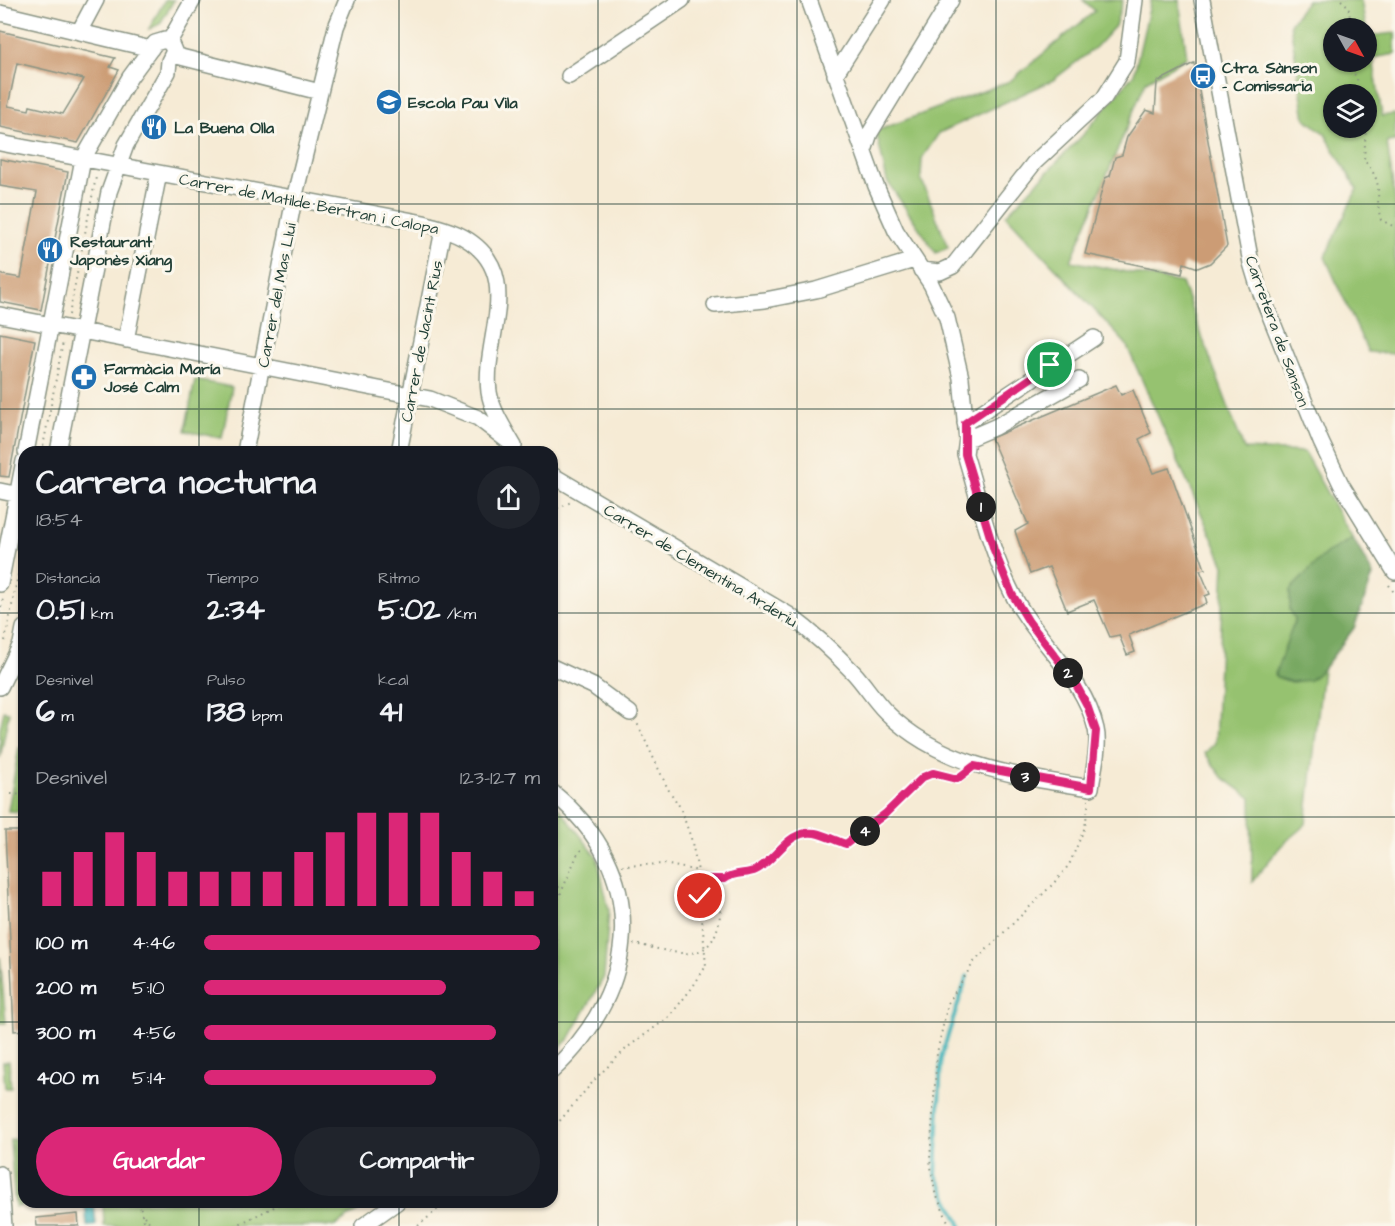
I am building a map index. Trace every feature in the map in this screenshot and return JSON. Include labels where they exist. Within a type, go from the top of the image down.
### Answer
[{"type":"street","points":[[79,32],[96,0]]},
{"type":"street","points":[[59,446],[109,192],[126,145],[168,72],[170,52],[193,0]]},
{"type":"street","name":"Carrer del Mas Lluí","points":[[246,446],[294,199],[336,27],[347,0]]},
{"type":"street","points":[[569,76],[682,0]]},
{"type":"street","points":[[809,0],[835,75],[867,141],[876,186],[896,231],[947,318],[961,378],[967,440],[965,454],[994,550],[1012,594],[1029,622],[1073,679],[1094,722],[1096,731],[1091,788]]},
{"type":"street","points":[[835,75],[883,0]]},
{"type":"street","points":[[867,141],[951,0]]},
{"type":"street","points":[[715,305],[765,300],[816,290],[917,265],[940,272],[953,266],[1034,163],[1104,98],[1128,61],[1135,0]]},
{"type":"street","name":"Carretera de Sanson","points":[[1202,0],[1251,263],[1258,286],[1321,442],[1341,484],[1395,572]]},
{"type":"street","points":[[0,13],[151,49]]},
{"type":"street","points":[[118,41],[131,54],[135,62],[135,70]]},
{"type":"street","points":[[27,446],[82,159],[135,70],[151,49],[158,41],[170,52],[320,92]]},
{"type":"street","name":"Carrer de Matilde Bertran i Calopa","points":[[0,143],[424,223],[462,236],[478,247],[496,276],[498,307],[489,364],[489,393],[496,412],[515,446]]},
{"type":"street","points":[[126,340],[159,173]]},
{"type":"street","name":"Carrer de Jacint Rius","points":[[400,446],[443,230]]},
{"type":"street","points":[[0,315],[410,395],[458,408],[478,418],[513,446]]},
{"type":"street","points":[[965,423],[1094,338]]},
{"type":"street","points":[[967,440],[1079,380]]},
{"type":"street","name":"Carrer de Clementina Arderiu","points":[[558,479],[789,615],[820,639],[855,675],[885,711],[910,732],[946,754],[974,766],[1091,788]]},
{"type":"street","points":[[0,491],[18,494]]},
{"type":"street","points":[[0,584],[18,508]]},
{"type":"street","points":[[0,687],[18,651]]},
{"type":"street","points":[[558,670],[593,686],[630,713]]},
{"type":"street","points":[[558,798],[582,820],[611,866],[621,909],[622,941],[616,978],[605,1006],[588,1034],[558,1065]]},
{"type":"street","points":[[0,1174],[4,1226]]},
{"type":"street","points":[[363,1226],[388,1208]]},
{"type":"path","points":[[1341,0],[1348,6],[1350,18]]},
{"type":"path","points":[[1365,138],[1364,160],[1378,179],[1380,220],[1395,227]]},
{"type":"path","points":[[68,317],[96,177]]},
{"type":"path","points":[[85,187],[103,191]]},
{"type":"path","points":[[61,309],[79,312]]},
{"type":"path","points":[[43,446],[65,335]]},
{"type":"path","points":[[54,345],[72,348]]},
{"type":"path","points":[[558,508],[571,502],[578,491]]},
{"type":"path","points":[[5,641],[18,575]]},
{"type":"path","points":[[558,1123],[597,1077],[628,1047],[669,1017],[706,966],[698,871],[680,807],[668,789],[652,750],[630,713]]},
{"type":"path","points":[[622,941],[676,955],[705,949],[712,941],[720,922],[720,888],[731,874],[756,870],[777,854],[788,841],[800,834],[814,833],[846,844],[885,814],[923,777],[933,773],[957,779],[974,766]]},
{"type":"path","points":[[950,1226],[935,1192],[930,1160],[937,1053],[948,1003],[974,962],[1053,884],[1069,865],[1085,827],[1091,788]]},
{"type":"path","points":[[11,794],[18,795]]},
{"type":"path","points":[[558,898],[578,853],[587,844]]},
{"type":"path","points":[[611,866],[663,864],[698,871]]},
{"type":"path","points":[[699,879],[725,879]]},
{"type":"path","points":[[558,887],[562,887]]},
{"type":"path","points":[[140,1208],[145,1226]]},
{"type":"path","points":[[235,1226],[272,1208]]},
{"type":"path","points":[[418,1226],[439,1208]]},
{"type":"path","points":[[142,1214],[153,1226]]},
{"type":"green space","points":[[165,0],[174,0],[160,24],[149,29]]},
{"type":"green space","points":[[1083,0],[1123,0],[1115,26],[1096,47],[1053,80],[939,133],[922,158],[921,178],[948,247],[936,253],[887,181],[876,131],[1010,81],[1095,11]]},
{"type":"green space","points":[[1151,0],[1179,0],[1187,57],[1146,81],[1071,261],[1182,283],[1244,449],[1304,452],[1373,575],[1354,628],[1323,669],[1306,824],[1281,846],[1252,882],[1251,798],[1222,777],[1205,753],[1215,743],[1224,565],[1126,344],[1006,215],[1082,136],[1134,74]]},
{"type":"green space","points":[[1307,0],[1361,0],[1364,18],[1323,18],[1323,72],[1375,72],[1382,116],[1395,114],[1395,141],[1387,142],[1395,200],[1395,354],[1368,352],[1325,257],[1357,189],[1327,138],[1377,138],[1377,84],[1323,84],[1323,132],[1305,118],[1290,24]]},
{"type":"green space","points":[[1395,33],[1395,54],[1377,57],[1377,35]]},
{"type":"green space","points":[[195,380],[232,387],[222,438],[185,431]]},
{"type":"green space","points":[[1353,538],[1373,575],[1354,628],[1323,669],[1310,680],[1291,682],[1276,677],[1275,674],[1295,619],[1290,610],[1290,590],[1325,554]]},
{"type":"green space","points":[[4,711],[9,712],[0,758],[0,729]]},
{"type":"green space","points":[[18,754],[18,812],[8,811]]},
{"type":"green space","points":[[558,808],[597,857],[609,910],[604,977],[569,1039],[558,1049]]},
{"type":"green space","points":[[0,957],[6,1023],[0,1023]]},
{"type":"green space","points":[[9,1061],[11,1088],[5,1088],[3,1062]]},
{"type":"green space","points":[[15,1139],[18,1172],[18,1206],[15,1207],[10,1140]]},
{"type":"green space","points":[[103,1208],[363,1208],[335,1226],[104,1226]]},
{"type":"water","points":[[85,1208],[94,1208],[96,1225],[87,1226]]},
{"type":"building","points":[[0,31],[115,58],[110,67],[119,70],[78,143],[0,127]],"holes":[[[17,63],[84,79],[63,114],[30,106],[29,110],[8,106]]]},
{"type":"building","points":[[1194,63],[1227,246],[1210,263],[1198,268],[1184,263],[1182,274],[1085,254],[1105,178],[1110,176],[1115,157],[1122,155],[1127,137],[1146,110],[1155,113],[1157,82]]},
{"type":"building","points":[[0,159],[68,172],[41,310],[0,302],[0,272],[3,275],[21,278],[37,192],[0,186]]},
{"type":"building","points":[[0,333],[35,340],[9,477],[0,476]]},
{"type":"building","points":[[1116,385],[1121,395],[1133,390],[1151,433],[1139,439],[1153,473],[1169,468],[1205,569],[1200,570],[1210,594],[1205,596],[1207,603],[1129,635],[1135,652],[1127,655],[1119,635],[1110,637],[1094,600],[1067,611],[1049,567],[1030,574],[1015,531],[1028,524],[991,438]]},
{"type":"building","points":[[5,831],[18,831],[18,1031],[14,1031]]},
{"type":"building","points":[[78,1214],[79,1226],[37,1226],[36,1218]]},
{"type":"waterway","points":[[961,1226],[936,1175],[941,1057],[967,976]]},
{"type":"place","name":"Ctra. Sànson - Comissaria","points":[[1203,76]]},
{"type":"place","name":"Escola Pau Vila","points":[[389,102]]},
{"type":"place","name":"La Buena Olla","points":[[154,127]]},
{"type":"place","name":"Restaurant Japonès Xiang","points":[[50,250]]},
{"type":"place","name":"Farmàcia María José Calm","points":[[84,377]]},
{"type":"route","points":[[700,896],[699,879],[711,880],[718,877],[725,879],[731,874],[756,870],[777,854],[788,841],[800,834],[814,833],[846,844],[863,833],[912,791],[923,777],[933,773],[957,779],[974,766],[1011,775],[1091,788],[1096,731],[1087,705],[1073,679],[1029,622],[1012,594],[994,550],[965,454],[967,440],[965,423],[982,414],[1050,365]]}]
